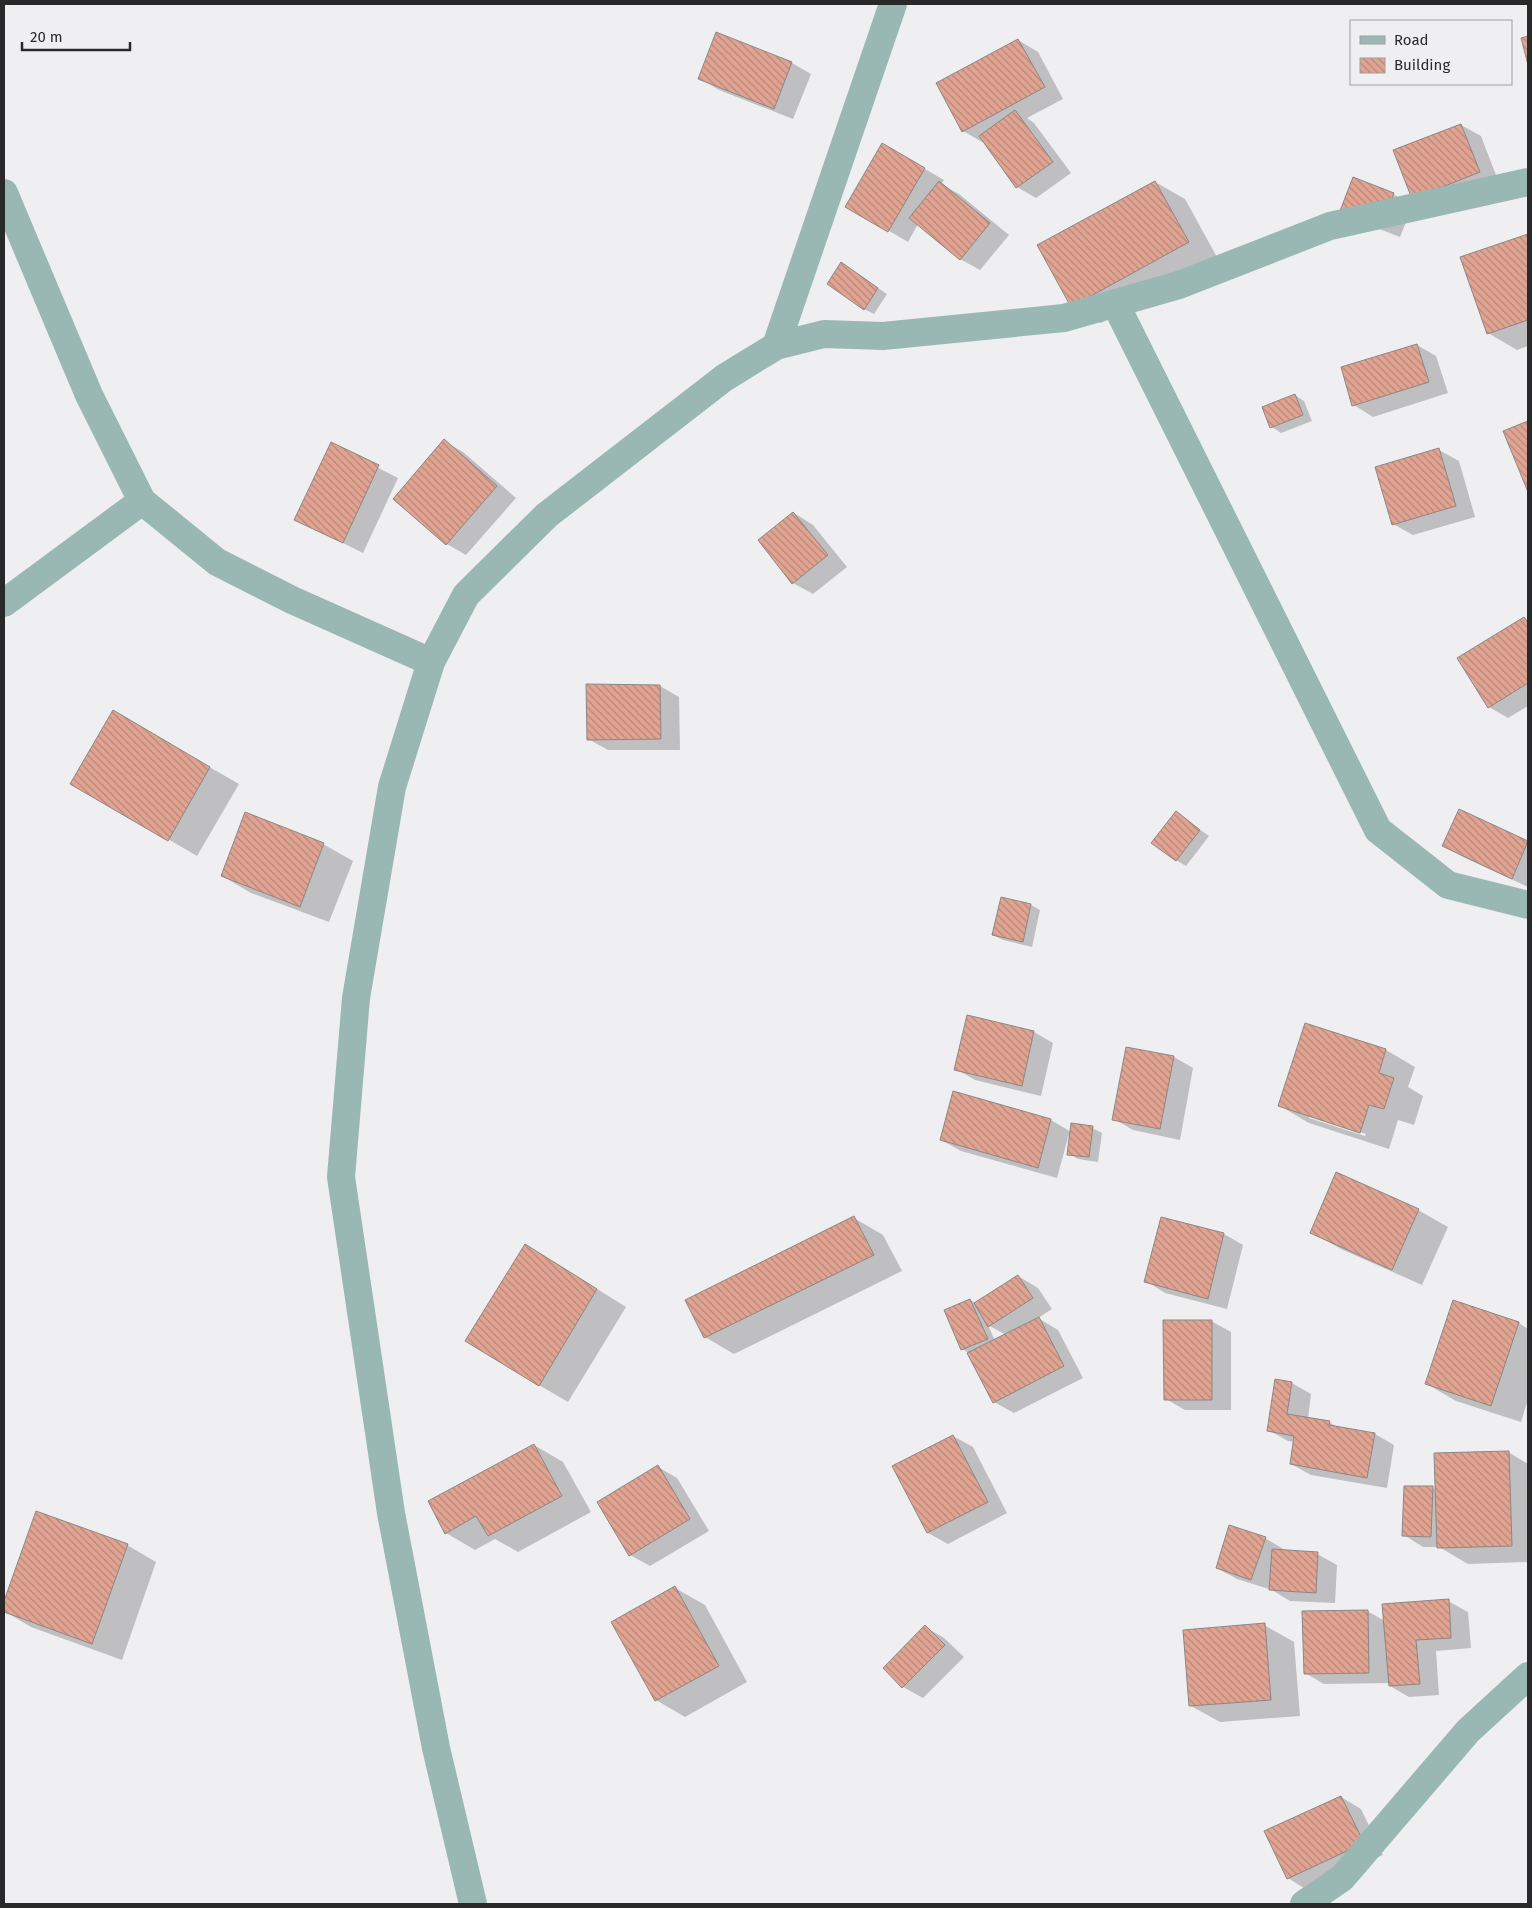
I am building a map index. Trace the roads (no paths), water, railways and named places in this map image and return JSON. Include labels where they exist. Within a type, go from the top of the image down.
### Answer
[{"type":"street","points":[[776,346],[893,4]]},
{"type":"street","points":[[473,1904],[436,1748],[392,1513],[341,1177],[356,998],[392,787],[432,662],[466,595],[547,515],[724,378],[776,346],[824,334],[883,336],[1064,318],[1178,285],[1330,226],[1528,182]]},
{"type":"street","points":[[4,193],[89,394],[142,500],[217,562],[292,600],[432,662]]},
{"type":"street","points":[[1115,303],[1378,830],[1448,885],[1528,905]]},
{"type":"street","points":[[4,604],[142,500]]},
{"type":"street","points":[[1304,1904],[1342,1878],[1468,1731],[1528,1676]]}]
